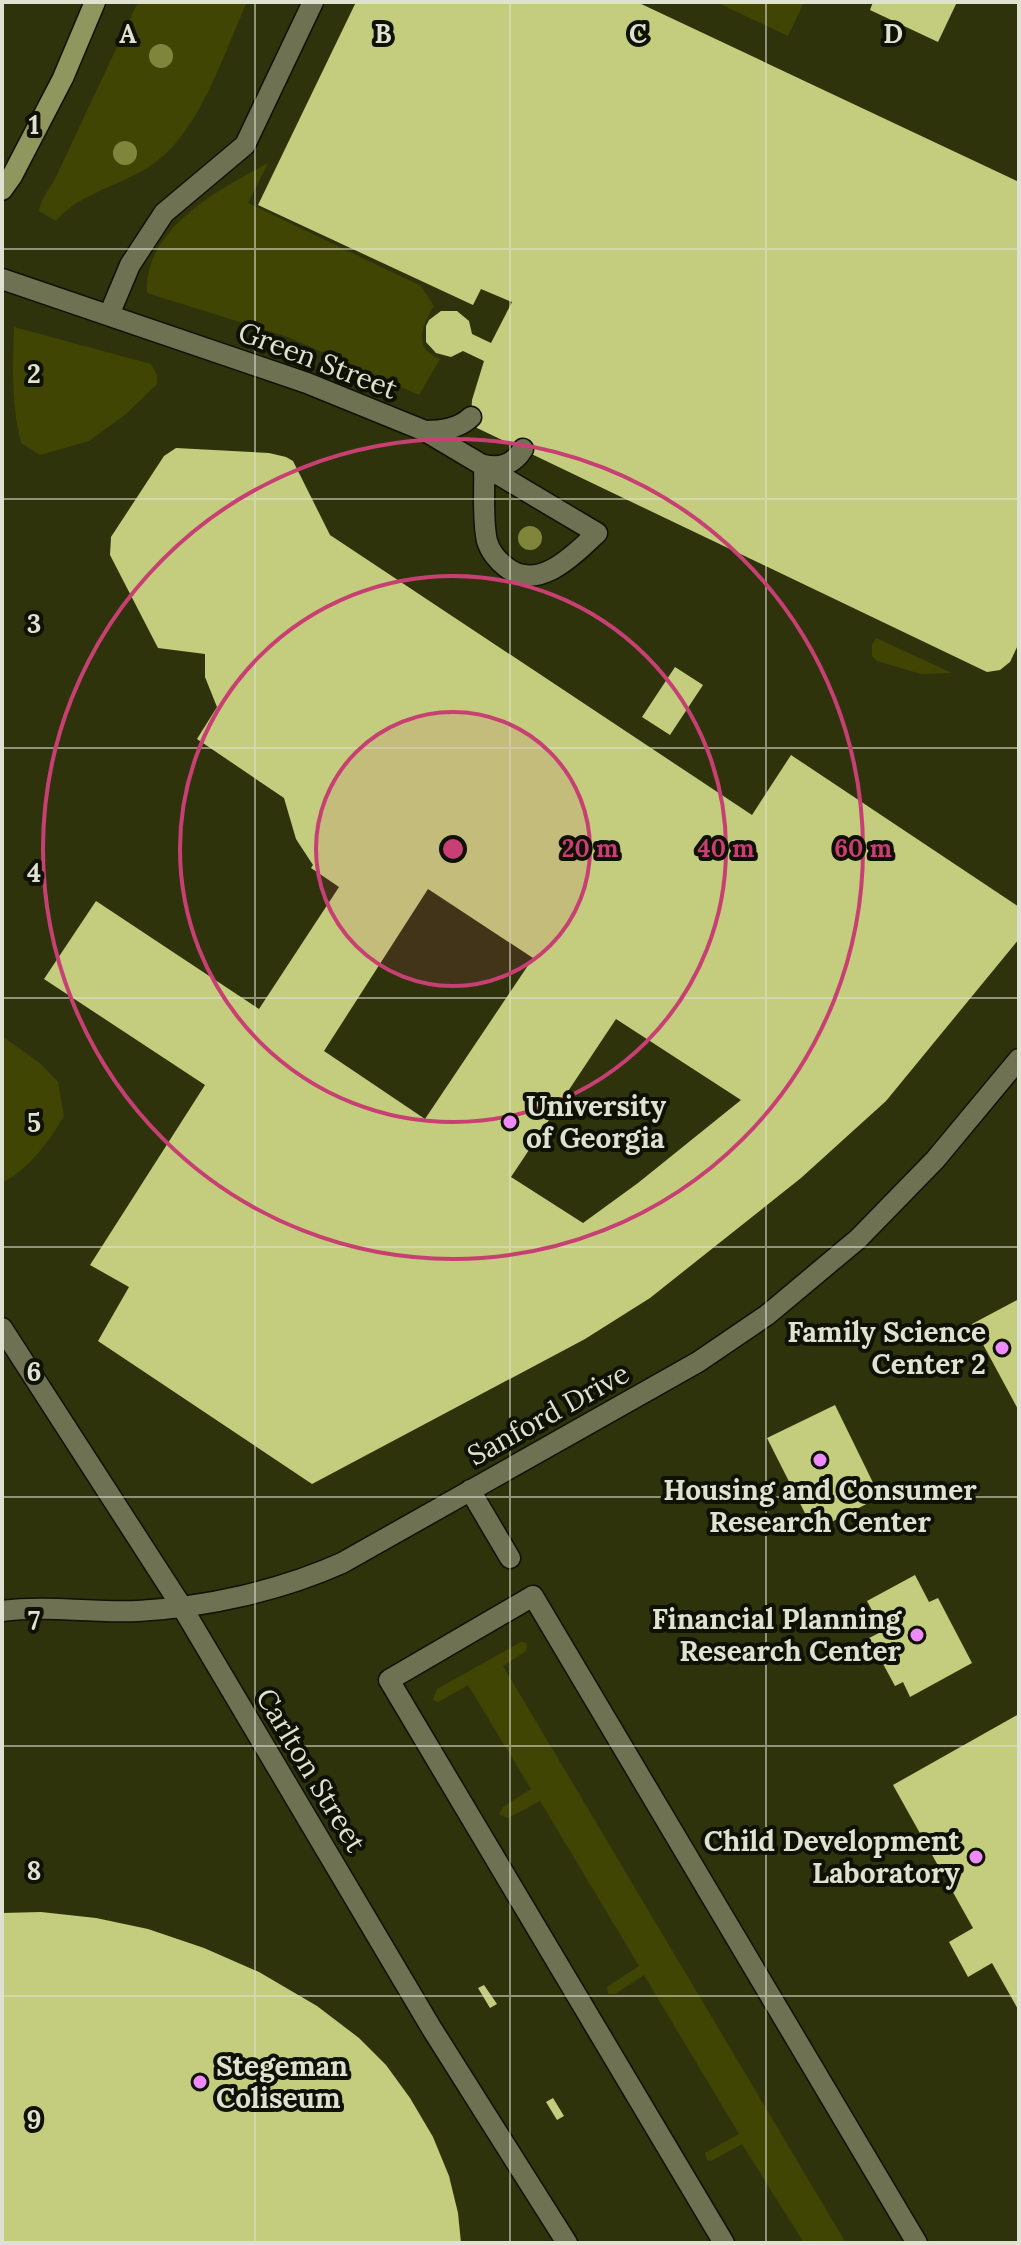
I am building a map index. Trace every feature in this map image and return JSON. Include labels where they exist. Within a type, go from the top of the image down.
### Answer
[{"type":"main road","points":[[2,190],[63,78],[95,2]]},
{"type":"street","points":[[109,315],[130,265],[164,213],[245,145],[313,2]]},
{"type":"street","name":"Green Street","points":[[2,279],[307,383],[425,431],[484,465],[597,533],[555,568],[537,575],[511,571],[496,557],[487,542],[484,465]]},
{"type":"street","points":[[425,431],[451,429],[471,417]]},
{"type":"street","points":[[484,465],[498,467],[508,464],[523,449]]},
{"type":"street","name":"Sanford Drive","points":[[2,1611],[58,1608],[136,1611],[182,1607],[307,1579],[342,1563],[698,1362],[767,1315],[858,1239],[935,1160],[1019,1061]]},
{"type":"street","name":"Carlton Street","points":[[2,1328],[182,1607],[432,2029],[567,2243]]},
{"type":"street","points":[[470,1490],[510,1558]]},
{"type":"street","points":[[724,2243],[389,1680],[533,1596],[917,2243]]},
{"type":"shaded area","name":"University of Georgia","points":[[2,2],[1019,2],[1019,2243],[2,2243]]},
{"type":"shaded area","points":[[138,2],[247,2],[199,110],[172,147],[144,170],[77,203],[56,221],[39,211],[42,200],[55,179]]},
{"type":"shaded area","points":[[716,2],[804,2],[788,36]]},
{"type":"shaded area","points":[[268,163],[248,203],[421,286],[434,306],[423,329],[423,343],[431,355],[440,359],[419,395],[288,337],[147,293],[149,270],[171,230],[207,199]]},
{"type":"shaded area","points":[[14,327],[151,364],[157,375],[157,384],[126,414],[89,441],[40,455],[21,443],[13,385]]},
{"type":"shaded area","points":[[876,638],[952,673],[921,674],[877,661],[872,656]]},
{"type":"shaded area","points":[[2,1036],[41,1064],[58,1082],[64,1116],[38,1154],[2,1183]]},
{"type":"shaded area","points":[[521,1642],[527,1643],[526,1651],[503,1666],[846,2243],[804,2243],[742,2144],[711,2161],[707,2160],[705,2153],[739,2134],[644,1975],[615,1994],[608,1994],[607,1987],[639,1966],[540,1801],[508,1818],[499,1814],[503,1807],[531,1789],[468,1685],[438,1702],[433,1700],[437,1689]]},
{"type":"building","points":[[356,2],[637,2],[1019,182],[1019,643],[1010,662],[1000,670],[987,672],[477,428],[471,417],[472,400],[484,361],[463,351],[451,357],[436,353],[426,342],[426,326],[441,311],[457,311],[469,321],[472,334],[491,343],[512,302],[481,289],[473,305],[258,205]]},
{"type":"building","points":[[873,2],[957,2],[938,42],[870,10]]},
{"type":"building","points":[[176,448],[269,453],[286,457],[293,461],[330,535],[752,815],[791,755],[1019,907],[1019,939],[886,1101],[801,1178],[650,1298],[585,1339],[312,1484],[98,1341],[129,1287],[90,1265],[205,1085],[44,979],[96,901],[259,1009],[339,887],[311,868],[313,865],[296,839],[284,798],[197,739],[217,707],[205,677],[205,654],[158,648],[110,555],[111,537],[164,456]],"holes":[[[428,889],[533,958],[425,1119],[324,1051]],[[616,1019],[741,1100],[583,1223],[511,1177]]]},
{"type":"building","points":[[675,667],[703,685],[670,735],[642,717]]},
{"type":"building","name":"Family Science Center 2","points":[[1019,1299],[1019,1411],[972,1324]]},
{"type":"building","name":"Housing and Consumer Research Center","points":[[835,1405],[880,1497],[814,1531],[767,1438]]},
{"type":"building","name":"Financial Planning Research Center","points":[[915,1575],[929,1602],[938,1598],[972,1663],[910,1697],[903,1682],[895,1686],[869,1638],[883,1631],[867,1601]]},
{"type":"building","name":"Child Development Laboratory","points":[[1019,1714],[1019,2011],[992,1963],[968,1977],[949,1942],[973,1928],[893,1785]]},
{"type":"building","name":"Stegeman Coliseum","points":[[41,1912],[96,1918],[148,1929],[204,1948],[259,1972],[317,2006],[359,2038],[386,2065],[433,2137],[449,2176],[461,2243],[2,2243],[2,1913]]},
{"type":"building","points":[[484,1985],[497,2004],[490,2008],[478,1988]]},
{"type":"building","points":[[553,2098],[564,2116],[557,2120],[546,2102]]},
{"type":"place","name":"University of Georgia","points":[[510,1122]]},
{"type":"place","name":"Family Science Center 2","points":[[1002,1348]]},
{"type":"place","name":"Housing and Consumer Research Center","points":[[820,1460]]},
{"type":"place","name":"Financial Planning Research Center","points":[[917,1635]]},
{"type":"place","name":"Child Development Laboratory","points":[[976,1857]]},
{"type":"place","name":"Stegeman Coliseum","points":[[200,2082]]}]
